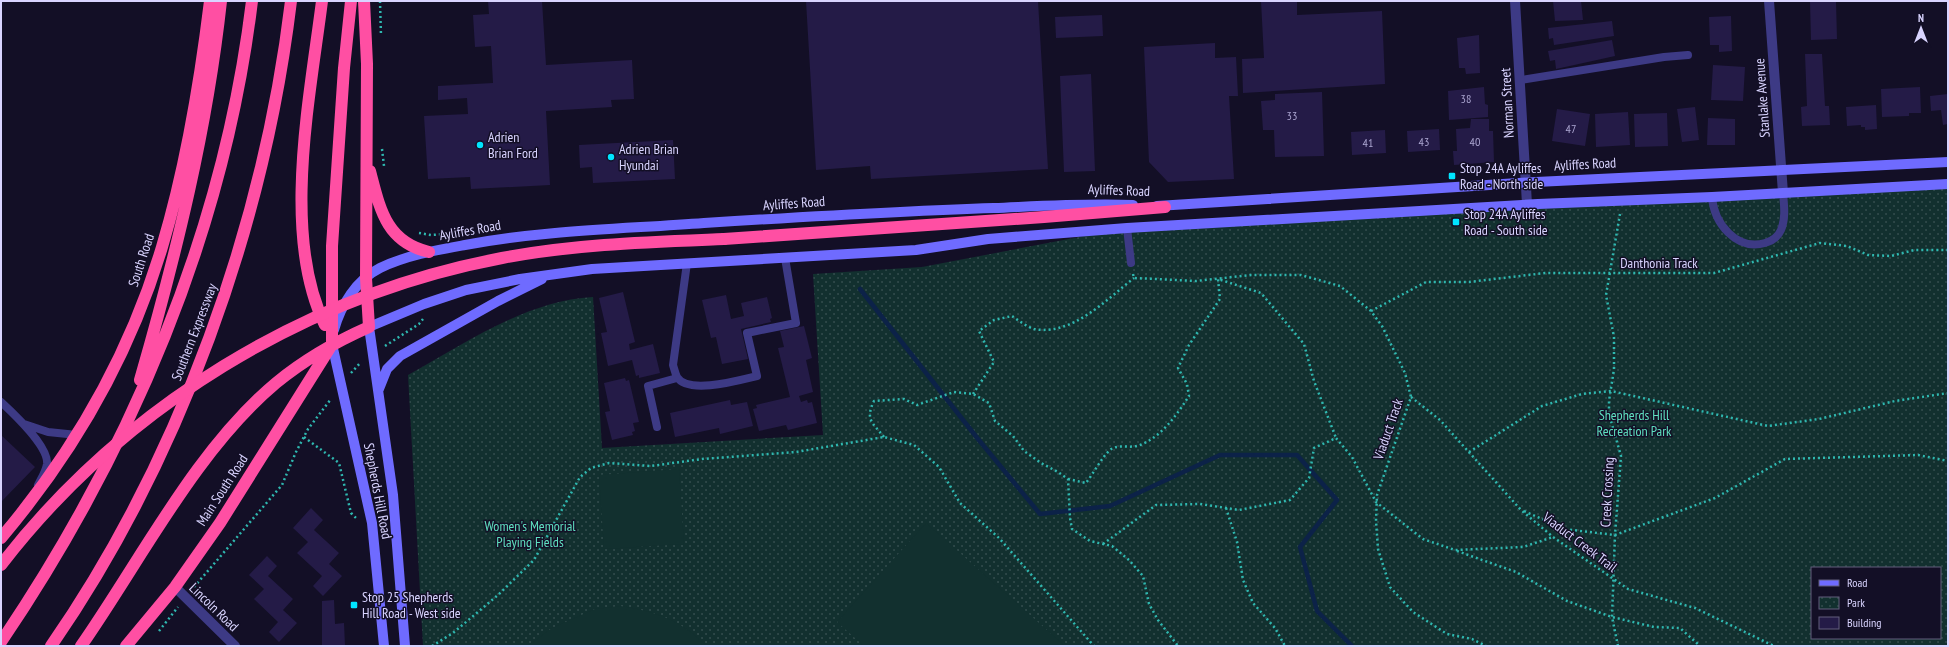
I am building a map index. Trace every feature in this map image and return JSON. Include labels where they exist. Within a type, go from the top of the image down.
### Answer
[{"type":"highway","name":"South Road","points":[[30,503],[77,435],[112,371],[133,325],[162,247],[177,193],[193,116],[210,1]]},
{"type":"highway","points":[[130,416],[166,290],[196,166],[216,47],[221,1]]},
{"type":"highway","name":"Southern Expressway","points":[[1,642],[44,574],[110,459],[154,365],[179,300],[207,216],[223,158],[236,96],[252,1]]},
{"type":"highway","name":"Southern Expressway","points":[[51,646],[91,583],[135,505],[168,437],[203,354],[229,281],[257,181],[273,116],[291,1]]},
{"type":"highway","points":[[322,1],[304,156],[302,218],[312,287],[319,311],[332,341]]},
{"type":"highway","points":[[332,341],[332,246],[344,68],[351,1]]},
{"type":"highway","points":[[82,646],[194,476],[219,442],[244,414],[276,384],[332,341],[369,327],[366,278],[367,64],[364,1]]},
{"type":"highway","points":[[366,152],[379,204],[391,227],[402,242],[412,247],[429,252]]},
{"type":"highway","points":[[1,565],[30,529],[70,486],[135,428],[182,393],[230,362],[314,318],[361,298],[416,279],[501,258],[588,246],[724,239],[1165,207]]},
{"type":"highway","name":"Main South Road","points":[[126,646],[175,587],[220,523],[332,341]]},
{"type":"highway","points":[[1,538],[30,503]]},
{"type":"main road","name":"Ayliffes Road","points":[[332,341],[337,320],[345,303],[366,278],[380,268],[396,261],[429,252],[497,239],[805,217],[1066,205],[1165,207],[1526,183],[1948,162]]},
{"type":"main road","points":[[369,327],[424,304],[494,283],[592,269],[916,250],[988,239],[1127,228],[1527,204],[1712,197],[1948,184]]},
{"type":"main road","points":[[378,394],[384,373],[400,356],[498,301],[551,274]]},
{"type":"main road","name":"Shepherds Hill Road","points":[[369,327],[393,495],[406,646]]},
{"type":"main road","name":"Shepherds Hill Road","points":[[332,341],[372,523],[384,646]]},
{"type":"street","name":"Norman Street","points":[[1515,1],[1527,204]]},
{"type":"street","name":"Stanlake Avenue","points":[[1769,1],[1783,193]]},
{"type":"street","name":"Lincoln Road","points":[[175,587],[235,646]]},
{"type":"lane","points":[[1520,80],[1664,57],[1688,55]]},
{"type":"lane","points":[[1712,197],[1715,212],[1732,237],[1738,241],[1759,244],[1774,239],[1782,229],[1784,217],[1783,193]]},
{"type":"lane","points":[[1127,228],[1130,264]]},
{"type":"lane","points":[[687,263],[673,365],[677,378],[688,385],[713,385],[757,376],[748,333],[796,323],[785,258]]},
{"type":"lane","points":[[657,427],[648,386],[677,378]]},
{"type":"lane","points":[[1,402],[24,424],[44,453],[47,464],[30,503]]},
{"type":"lane","points":[[24,424],[48,432],[77,435]]},
{"type":"path","points":[[380,1],[381,42]]},
{"type":"path","points":[[381,142],[384,168]]},
{"type":"path","name":"Creek Crossing","points":[[1618,646],[1612,617],[1615,535],[1621,456],[1609,414],[1610,391],[1614,369],[1614,337],[1606,295],[1620,214]]},
{"type":"path","points":[[413,230],[425,234],[446,234]]},
{"type":"path","name":"Danthonia Track","points":[[1371,311],[1426,282],[1469,282],[1545,274],[1714,273],[1820,244],[1847,246],[1868,255],[1891,256],[1914,250],[1948,250]]},
{"type":"path","points":[[973,394],[994,362],[979,331],[994,320],[1012,316],[1032,328],[1048,330],[1086,316],[1134,278],[1130,264]]},
{"type":"path","name":"Viaduct Track","points":[[1134,278],[1196,281],[1251,275],[1301,275],[1340,286],[1371,311],[1382,326],[1405,373],[1411,397],[1377,495],[1376,502],[1378,549],[1390,587],[1412,612],[1447,634],[1472,639],[1486,646]]},
{"type":"path","points":[[884,437],[870,420],[869,412],[874,401],[904,399],[917,405],[935,397],[954,392],[973,394],[989,403],[996,421],[1013,436],[1024,450],[1041,463],[1068,479],[1086,483],[1110,450],[1122,446],[1136,446],[1156,436],[1176,416],[1189,396],[1187,384],[1178,368],[1188,344],[1220,299],[1218,279],[1261,293],[1304,344],[1314,381],[1336,438],[1352,457],[1376,502],[1423,539],[1516,572],[1567,601],[1612,617],[1654,627],[1680,628],[1700,646]]},
{"type":"path","points":[[385,346],[419,324],[424,318]]},
{"type":"path","points":[[1469,452],[1542,406],[1582,394],[1610,391],[1768,426],[1819,420],[1895,401],[1948,393]]},
{"type":"path","name":"Viaduct Creek Trail","points":[[1411,397],[1440,420],[1521,510],[1553,537],[1613,579],[1628,589],[1695,608],[1774,646]]},
{"type":"path","points":[[154,636],[222,552],[282,485],[304,437],[311,426]]},
{"type":"path","points":[[304,437],[339,463],[351,513],[374,538]]},
{"type":"path","points":[[432,646],[453,633],[498,595],[534,560],[580,477],[592,468],[609,463],[651,466],[702,459],[796,452],[884,437],[914,445],[939,467],[960,503],[999,538],[1094,646]]},
{"type":"path","points":[[1103,544],[1156,505],[1200,504],[1238,510],[1290,500],[1309,478],[1314,448],[1336,438]]},
{"type":"path","points":[[1521,510],[1564,529],[1615,535],[1715,498],[1785,459],[1918,455],[1948,461]]},
{"type":"path","points":[[1068,479],[1072,529],[1090,541],[1112,546],[1129,560],[1143,576],[1149,604],[1158,620],[1178,646]]},
{"type":"path","points":[[1226,508],[1237,542],[1243,580],[1253,603],[1275,628],[1286,646]]},
{"type":"path","points":[[1454,550],[1523,546],[1553,537]]},
{"type":"green space","name":"Shepherds Hill Recreation Park","points":[[1948,185],[1948,646],[423,646],[408,375],[474,337],[520,315],[544,306],[568,300],[593,297],[602,448],[823,435],[813,274],[922,267],[1127,228]]},
{"type":"green space","points":[[679,469],[684,544],[604,549],[599,475]]},
{"type":"green space","points":[[926,523],[1065,646],[864,646],[837,622]]},
{"type":"green space","points":[[620,606],[667,618],[687,629],[706,646],[528,646],[552,628],[595,609]]},
{"type":"building","points":[[488,1],[542,1],[546,65],[632,60],[634,99],[611,100],[612,107],[546,111],[550,185],[471,189],[470,177],[428,179],[424,116],[468,114],[467,98],[438,100],[438,86],[493,83],[491,46],[475,47],[473,15],[489,14]]},
{"type":"building","points":[[806,1],[1038,1],[1048,169],[871,179],[870,166],[816,170]]},
{"type":"building","points":[[1261,1],[1297,1],[1297,15],[1382,11],[1385,84],[1243,93],[1242,59],[1264,58]]},
{"type":"building","points":[[1553,1],[1581,1],[1583,20],[1555,21]]},
{"type":"building","points":[[1810,1],[1836,1],[1837,39],[1811,40]]},
{"type":"building","points":[[1102,15],[1103,36],[1056,38],[1055,17]]},
{"type":"building","points":[[1731,16],[1732,51],[1719,52],[1719,45],[1710,45],[1709,17]]},
{"type":"building","points":[[1612,21],[1614,36],[1554,45],[1553,38],[1549,39],[1548,28]]},
{"type":"building","points":[[1479,35],[1480,73],[1466,74],[1465,68],[1459,68],[1457,38]]},
{"type":"building","points":[[1612,40],[1615,56],[1556,69],[1555,60],[1550,61],[1548,51]]},
{"type":"building","points":[[1215,43],[1215,58],[1236,57],[1238,96],[1229,96],[1234,179],[1168,182],[1149,162],[1144,47]]},
{"type":"building","points":[[1805,54],[1822,54],[1825,106],[1829,106],[1830,125],[1802,126],[1801,107],[1807,106]]},
{"type":"building","points":[[1713,65],[1745,67],[1743,101],[1711,100]]},
{"type":"building","points":[[1091,74],[1095,171],[1064,172],[1060,76]]},
{"type":"building","points":[[1484,87],[1485,104],[1488,105],[1488,117],[1449,120],[1448,91]]},
{"type":"building","points":[[1920,87],[1921,113],[1909,113],[1909,116],[1882,117],[1881,89]]},
{"type":"building","points":[[1322,92],[1324,156],[1275,157],[1274,130],[1263,130],[1261,101],[1275,100],[1275,94]]},
{"type":"building","points":[[1948,94],[1948,124],[1943,125],[1941,110],[1931,111],[1930,96]]},
{"type":"building","points":[[1876,105],[1877,129],[1865,130],[1865,127],[1861,127],[1861,125],[1847,126],[1846,107]]},
{"type":"building","points":[[1695,107],[1699,140],[1682,142],[1677,109]]},
{"type":"building","points":[[1557,109],[1590,114],[1585,146],[1552,141]]},
{"type":"building","points":[[1628,112],[1630,145],[1596,147],[1595,114]]},
{"type":"building","points":[[1667,113],[1668,146],[1635,147],[1634,114]]},
{"type":"building","points":[[1708,118],[1735,119],[1735,145],[1707,145]]},
{"type":"building","points":[[1471,119],[1489,119],[1489,131],[1493,131],[1494,162],[1454,165],[1453,151],[1457,151],[1456,129],[1470,128]]},
{"type":"building","points":[[1439,129],[1440,150],[1408,152],[1407,131]]},
{"type":"building","points":[[1385,130],[1386,153],[1352,155],[1351,132]]},
{"type":"building","points":[[673,140],[675,179],[593,183],[592,167],[580,168],[579,145]]},
{"type":"building","points":[[623,292],[635,342],[629,344],[630,350],[653,344],[660,373],[639,378],[639,375],[636,376],[632,360],[608,366],[601,333],[607,332],[599,298]]},
{"type":"building","points":[[726,295],[731,319],[744,316],[741,303],[767,297],[772,318],[770,319],[771,322],[741,329],[748,359],[722,364],[716,337],[711,338],[702,300]]},
{"type":"building","points":[[804,326],[812,358],[806,360],[813,392],[799,396],[801,402],[807,400],[808,403],[812,402],[817,423],[788,430],[786,425],[759,431],[753,409],[757,408],[756,405],[790,397],[778,348],[784,347],[780,331]]},
{"type":"building","points":[[625,378],[626,381],[629,380],[639,422],[633,423],[635,431],[632,432],[633,435],[612,440],[605,412],[610,411],[604,383]]},
{"type":"building","points":[[730,400],[731,405],[747,402],[753,426],[720,434],[719,428],[675,437],[670,413]]},
{"type":"building","points":[[1,435],[35,467],[1,502]]},
{"type":"building","points":[[311,508],[323,520],[314,530],[339,553],[329,564],[342,576],[323,596],[313,586],[322,576],[297,553],[308,542],[293,528]]},
{"type":"building","points":[[267,556],[277,566],[268,576],[293,599],[283,610],[297,623],[279,642],[269,632],[278,622],[254,599],[264,589],[249,575]]},
{"type":"building","points":[[334,600],[335,624],[344,623],[345,646],[322,646],[322,601]]},
{"type":"waterway","points":[[860,289],[978,439],[1040,514],[1110,506],[1220,455],[1297,455],[1337,500],[1300,547],[1317,611],[1352,646]]},
{"type":"place","name":"Adrien Brian Ford","points":[[480,145]]},
{"type":"place","name":"Adrien Brian Hyundai","points":[[611,157]]},
{"type":"place","name":"Stop 24A Ayliffes Road - North side","points":[[1452,176]]},
{"type":"place","name":"Stop 24A Ayliffes Road - South side","points":[[1456,222]]},
{"type":"place","name":"Stop 25 Shepherds Hill Road - West side","points":[[354,605]]},
{"type":"park label","name":"Women's Memorial Playing Fields","points":[[530,534]]}]
